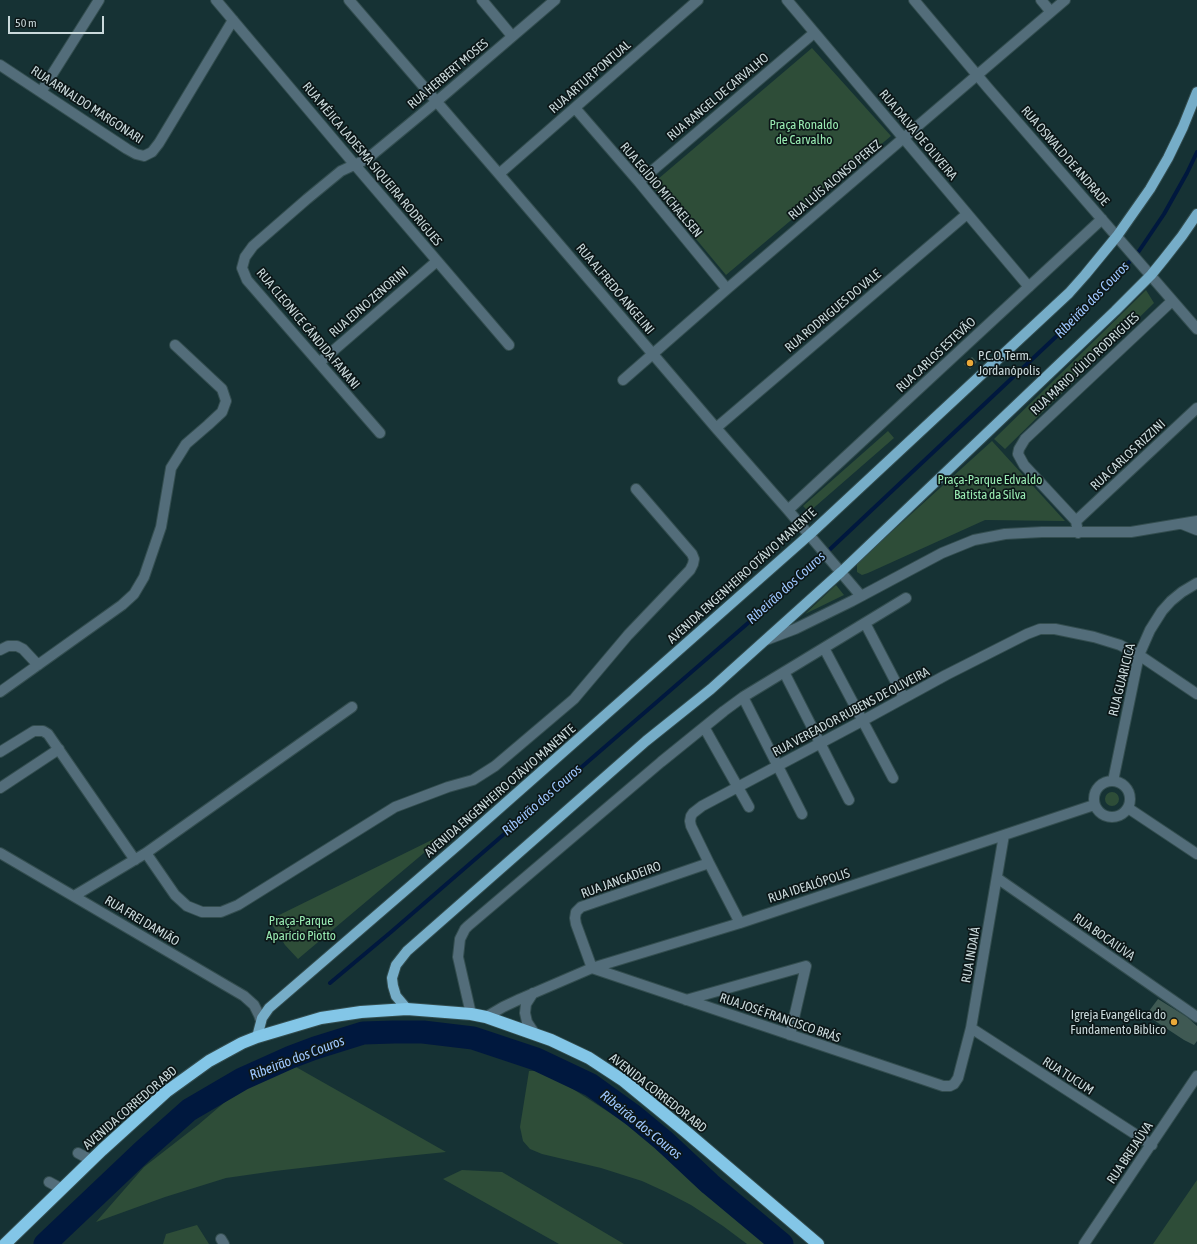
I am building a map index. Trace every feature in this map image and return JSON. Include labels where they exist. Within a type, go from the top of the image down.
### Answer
[{"type":"highway","name":"AVENIDA CORREDOR ABD","points":[[5,1244],[91,1160],[166,1092],[209,1061],[242,1042],[257,1036],[320,1018],[361,1012],[407,1009],[471,1014],[486,1017],[551,1040],[588,1058],[624,1081],[818,1244]]},
{"type":"main road","name":"AVENIDA ENGENHEIRO OTÁVIO MANENTE","points":[[257,1036],[263,1015],[269,1008],[458,845],[809,535],[1054,308],[1085,275],[1139,206],[1162,169],[1183,127],[1197,92]]},
{"type":"main road","points":[[407,1009],[396,996],[392,981],[393,970],[407,951],[646,741],[711,689],[766,640],[837,568],[1115,311],[1150,275],[1182,236],[1197,214]]},
{"type":"street","points":[[41,92],[99,0]]},
{"type":"street","name":"RUA MÉJICA LADESMA SIQUEIRA RODRIGUES","points":[[216,0],[509,345]]},
{"type":"street","name":"RUA ALFREDO ANGELINI","points":[[349,0],[861,596]]},
{"type":"street","points":[[482,0],[512,36]]},
{"type":"street","name":"RUA HERBERT MOSES","points":[[355,165],[367,159],[555,0]]},
{"type":"street","name":"RUA ARTUR PONTUAL","points":[[499,174],[698,0]]},
{"type":"street","name":"RUA DALVA DE OLIVEIRA","points":[[787,0],[1030,287]]},
{"type":"street","name":"RUA OSWALD DE ANDRADE","points":[[914,0],[1197,329]]},
{"type":"street","points":[[1041,0],[1051,12]]},
{"type":"street","name":"RUA LUÍS ALONSO PEREZ","points":[[623,380],[727,289],[978,76],[1065,0]]},
{"type":"street","name":"RUA ARNALDO MARGONARI","points":[[0,65],[127,149],[144,156],[152,152],[159,144],[233,20]]},
{"type":"street","name":"RUA RANGEL DE CARVALHO","points":[[639,182],[814,32]]},
{"type":"street","name":"RUA EGÍDIO MICHAELSEN","points":[[575,108],[639,182],[727,289]]},
{"type":"street","name":"RUA CLEONICE CÂNDIDA FANANI","points":[[355,165],[341,171],[253,246],[245,257],[242,268],[247,280],[380,433]]},
{"type":"street","name":"RUA RODRIGUES DO VALE","points":[[716,428],[967,214]]},
{"type":"street","name":"RUA CARLOS ESTEVÃO","points":[[788,510],[1102,219]]},
{"type":"street","name":"RUA EDNO ZENORINI","points":[[319,363],[437,260]]},
{"type":"street","name":"RUA MARIO JÚLIO RODRIGUES","points":[[1076,521],[1024,465],[1018,454],[1019,450],[1025,439],[1172,301]]},
{"type":"street","points":[[0,692],[122,605],[134,594],[144,578],[161,527],[171,468],[186,444],[222,412],[226,401],[222,389],[175,345]]},
{"type":"street","name":"RUA CARLOS RIZZINI","points":[[1076,521],[1197,408]]},
{"type":"street","points":[[146,853],[175,895],[187,906],[202,912],[221,912],[238,905],[395,807],[448,787],[473,780],[495,766],[574,699],[628,635],[690,570],[694,559],[692,554],[636,489]]},
{"type":"street","points":[[1076,521],[1078,533]]},
{"type":"street","points":[[766,640],[795,629],[942,553],[974,540],[1005,534],[1042,532],[1131,532],[1197,521]]},
{"type":"street","points":[[1182,524],[1197,530]]},
{"type":"street","name":"RUA GUARICICA","points":[[1113,781],[1138,655],[1150,630],[1162,611],[1182,592],[1197,583]]},
{"type":"street","points":[[471,1014],[458,957],[460,939],[465,929],[643,777],[743,696],[906,598]]},
{"type":"street","points":[[865,623],[904,698]]},
{"type":"street","name":"RUA VEREADOR RUBENS DE OLIVEIRA","points":[[740,923],[708,863],[691,826],[691,816],[697,810],[739,787],[1027,634],[1040,629],[1055,629],[1094,637],[1120,645],[1138,655],[1197,694]]},
{"type":"street","points":[[0,650],[8,646],[17,646],[23,649],[38,665]]},
{"type":"street","points":[[824,648],[893,778]]},
{"type":"street","points":[[784,672],[849,800]]},
{"type":"street","points":[[743,696],[802,814]]},
{"type":"street","points":[[74,896],[146,853],[352,706]]},
{"type":"street","points":[[704,727],[750,807]]},
{"type":"street","points":[[0,752],[34,731],[42,731],[48,734],[135,860]]},
{"type":"street","points":[[0,788],[59,749]]},
{"type":"street","points":[[1107,781],[1113,781],[1124,785],[1128,790],[1130,802],[1128,808],[1119,816],[1107,817],[1097,810],[1094,805],[1094,793],[1102,784],[1107,781]]},
{"type":"street","name":"RUA IDEALÓPOLIS","points":[[486,1017],[532,993],[592,968],[740,923],[1094,805]]},
{"type":"street","points":[[1128,808],[1197,854]]},
{"type":"street","name":"RUA INDAIÁ","points":[[958,1078],[971,1028],[1004,836]]},
{"type":"street","name":"RUA FREI DAMIÃO","points":[[0,853],[244,996],[254,1005],[261,1021]]},
{"type":"street","name":"RUA JANGADEIRO","points":[[592,968],[576,924],[576,912],[581,907],[708,863]]},
{"type":"street","name":"RUA BOCAIÚVA","points":[[997,878],[1197,1017]]},
{"type":"street","points":[[686,1000],[806,966],[790,1034]]},
{"type":"street","name":"RUA JOSÉ FRANCISCO BRÁS","points":[[592,968],[943,1086],[950,1086],[954,1084],[958,1078]]},
{"type":"street","points":[[532,993],[526,1004],[525,1013],[527,1022],[534,1034]]},
{"type":"street","name":"RUA TUCUM","points":[[971,1028],[1152,1145]]},
{"type":"street","name":"RUA BREJAÚVA","points":[[1084,1244],[1197,1076]]},
{"type":"street","points":[[78,1153],[91,1160]]},
{"type":"street","points":[[49,1182],[62,1189]]},
{"type":"green space","name":"Praça Ronaldo de Carvalho","points":[[812,48],[891,136],[726,275],[651,185]]},
{"type":"green space","points":[[1146,290],[1154,303],[1005,449],[994,439]]},
{"type":"green space","points":[[888,431],[894,438],[809,512],[803,506]]},
{"type":"green space","name":"Praça-Parque Edvaldo Batista da Silva","points":[[992,441],[1065,521],[985,520],[868,573],[862,575],[857,572],[857,563]]},
{"type":"green space","points":[[836,585],[844,595],[805,614]]},
{"type":"green space","points":[[1109,792],[1115,792],[1119,796],[1119,802],[1115,806],[1109,806],[1105,802],[1105,796]]},
{"type":"green space","name":"Praça-Parque Aparício Piotto","points":[[450,831],[298,959],[285,945],[269,920]]},
{"type":"green space","points":[[296,1067],[446,1152],[275,1171],[226,1178],[165,1197],[96,1222],[144,1167],[198,1125],[239,1090]]},
{"type":"green space","points":[[529,1071],[542,1071],[559,1080],[621,1120],[721,1207],[767,1244],[747,1244],[691,1205],[642,1181],[601,1168],[542,1154],[530,1149],[523,1141],[520,1127]]},
{"type":"green space","points":[[462,1170],[502,1172],[624,1244],[559,1244],[443,1179]]},
{"type":"green space","points":[[1197,1180],[1197,1244],[1153,1244]]},
{"type":"green space","points":[[197,1225],[209,1244],[163,1244],[166,1234]]},
{"type":"building","name":"P.C.O. Term. Jordanópolis","points":[[972,357],[977,362],[970,369],[964,364]]},
{"type":"building","name":"Igreja Evangélica do Fundamento Biblico","points":[[1158,999],[1187,1017],[1197,1026],[1197,1041],[1194,1045],[1146,1015]]},
{"type":"waterway","name":"Ribeirão dos Couros","points":[[330,983],[792,585],[1061,332],[1106,288],[1139,251],[1164,214],[1197,152]]},
{"type":"waterway","name":"Ribeirão dos Couros","points":[[45,1244],[143,1151],[189,1110],[242,1079],[291,1057],[363,1033],[394,1032],[423,1032],[473,1038],[536,1059],[591,1085],[634,1116],[663,1140],[710,1184],[782,1244]]},
{"type":"place","name":"P.C.O. Term. Jordanópolis","points":[[970,363]]},
{"type":"place","name":"Igreja Evangélica do Fundamento Biblico","points":[[1174,1022]]}]
